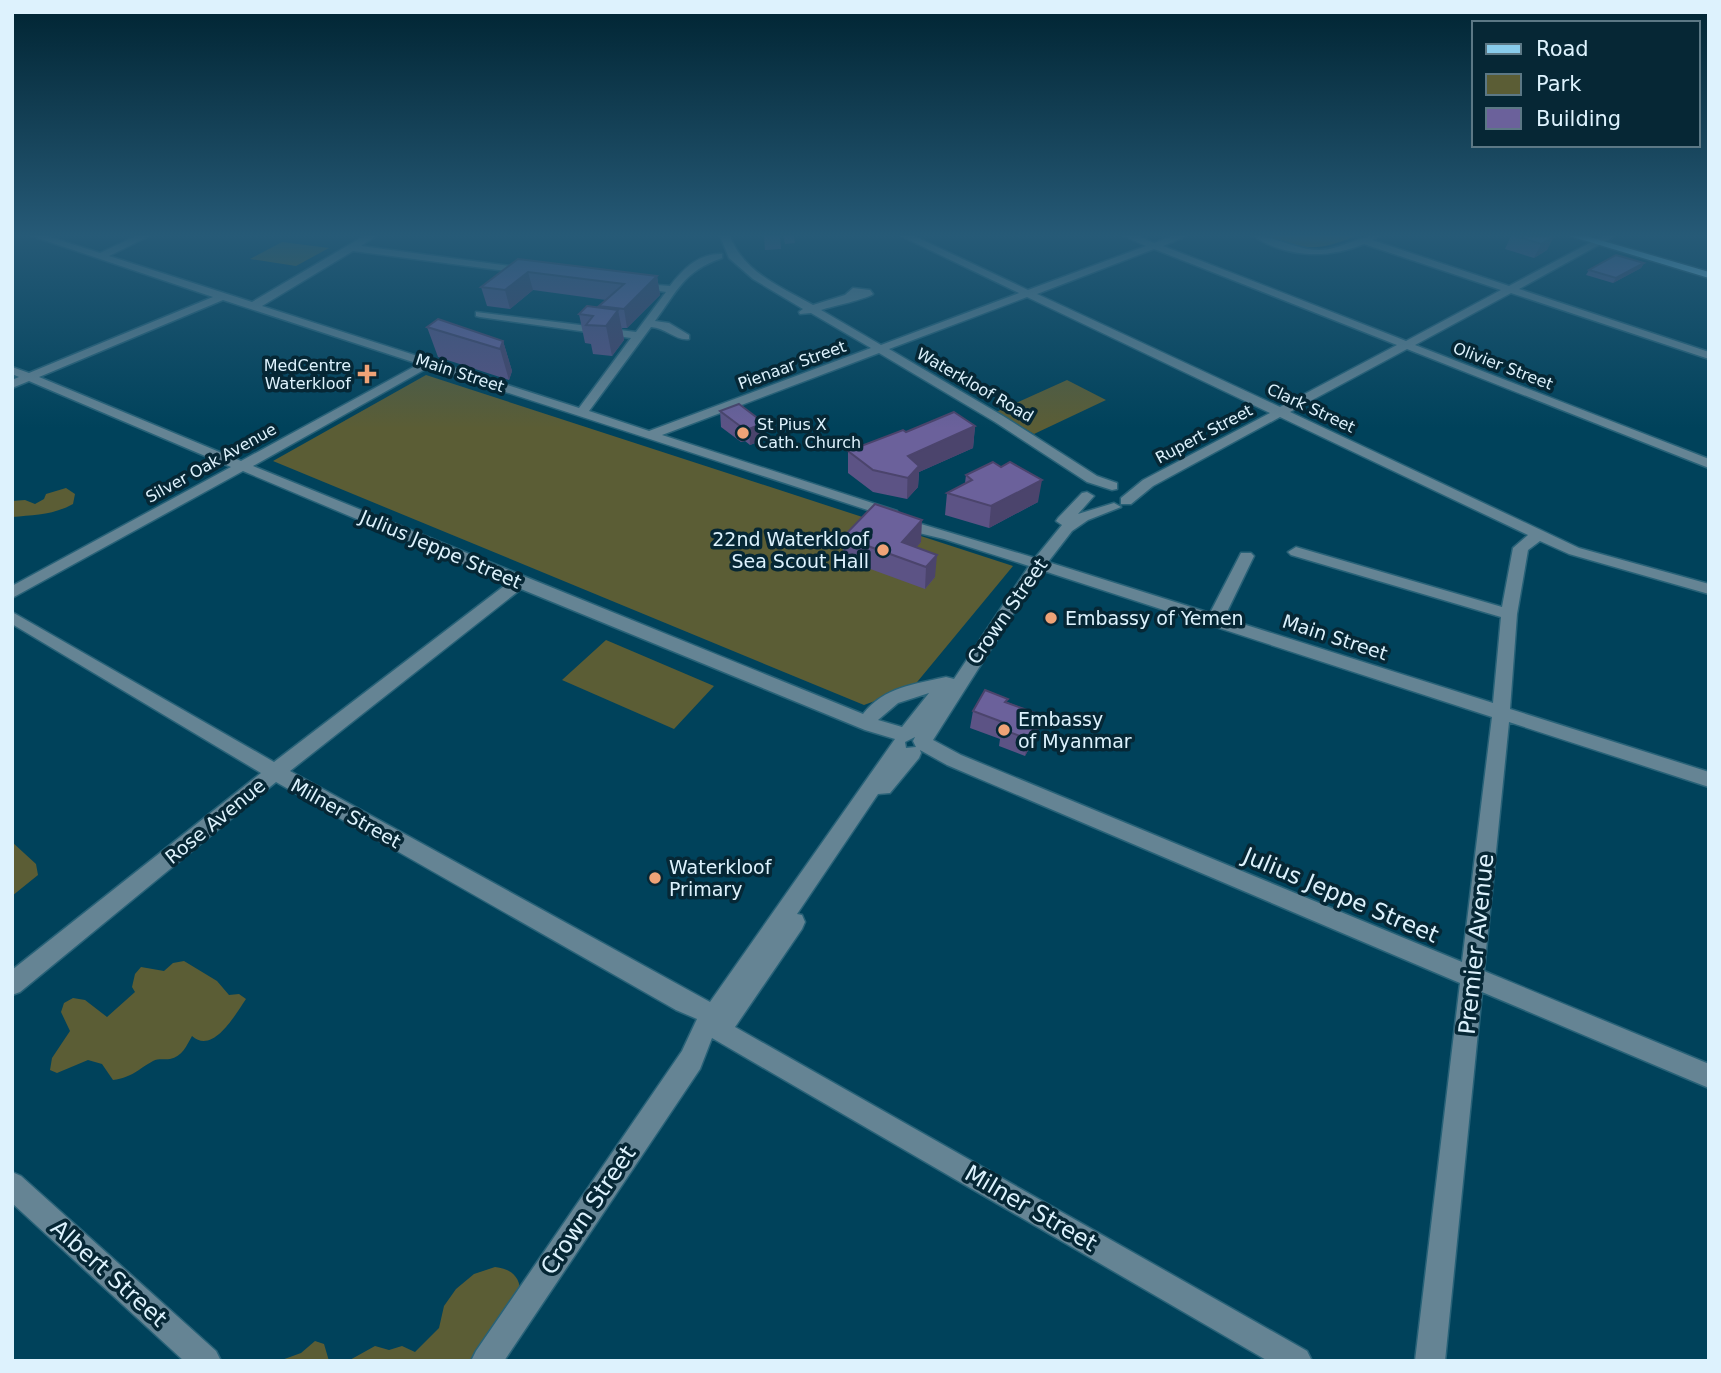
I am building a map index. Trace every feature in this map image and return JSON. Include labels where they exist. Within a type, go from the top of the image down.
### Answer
[{"type":"street","points":[[12,384],[214,300]]},
{"type":"street","name":"Main Street","points":[[238,300],[1033,563],[1709,780]]},
{"type":"street","points":[[255,305],[263,300]]},
{"type":"street","points":[[582,412],[667,300]]},
{"type":"street","name":"Waterkloof Road","points":[[788,300],[1067,460],[1092,479],[1114,487]]},
{"type":"street","points":[[807,311],[840,300]]},
{"type":"street","name":"Pienaar Street","points":[[650,435],[1008,300]]},
{"type":"street","name":"Clark Street","points":[[1042,300],[1595,559],[1709,589]]},
{"type":"street","name":"Olivier Street","points":[[1292,300],[1709,464]]},
{"type":"street","name":"Rupert Street","points":[[1120,504],[1148,484],[1490,300]]},
{"type":"street","points":[[1544,300],[1709,356]]},
{"type":"street","points":[[480,314],[640,336]]},
{"type":"street","points":[[649,324],[666,325],[685,337]]},
{"type":"street","name":"Silver Oak Avenue","points":[[12,593],[428,364]]},
{"type":"street","name":"Julius Jeppe Street","points":[[12,370],[519,582],[869,724],[1709,1076]]},
{"type":"street","name":"Waterkloof Road","points":[[957,398],[1066,468],[1079,480],[1087,494]]},
{"type":"street","name":"Rupert Street","points":[[1087,494],[1096,486],[1148,484]]},
{"type":"street","points":[[1087,494],[1097,505],[1120,504],[1124,494],[1114,487]]},
{"type":"street","name":"Crown Street","points":[[486,1361],[1033,563],[1087,494]]},
{"type":"street","name":"Crown Street","points":[[1033,563],[1076,521],[1120,504]]},
{"type":"street","name":"Premier Avenue","points":[[1430,1361],[1473,979],[1509,614],[1519,553],[1538,534]]},
{"type":"street","points":[[1296,552],[1509,614]]},
{"type":"street","points":[[1215,620],[1246,556]]},
{"type":"street","name":"Rose Avenue","points":[[12,984],[275,772],[519,582]]},
{"type":"street","name":"Milner Street","points":[[12,617],[275,772],[684,1003],[764,1054],[1297,1361]]},
{"type":"street","points":[[869,724],[878,706],[888,698],[951,684]]},
{"type":"street","name":"Albert Street","points":[[12,1185],[206,1361]]},
{"type":"green space","points":[[426,375],[1013,566],[913,687],[864,705],[273,461]]},
{"type":"green space","points":[[1067,380],[1106,400],[1034,434],[996,412]]},
{"type":"green space","points":[[66,488],[75,494],[73,504],[66,508],[12,517],[12,501],[25,500],[35,504],[44,499],[46,494]]},
{"type":"green space","points":[[606,640],[714,686],[674,729],[562,680]]},
{"type":"green space","points":[[12,842],[36,864],[38,875],[12,896]]},
{"type":"green space","points":[[184,961],[217,981],[229,995],[239,994],[246,999],[223,1031],[208,1040],[200,1041],[192,1036],[178,1056],[155,1060],[120,1079],[113,1080],[102,1064],[88,1060],[57,1073],[50,1070],[52,1058],[70,1031],[61,1012],[64,1003],[73,998],[85,1000],[107,1017],[135,992],[132,987],[135,974],[141,967],[164,971],[173,963]]},
{"type":"green space","points":[[495,1267],[510,1271],[518,1280],[520,1292],[514,1322],[496,1361],[348,1361],[375,1346],[389,1350],[402,1346],[415,1352],[439,1328],[444,1306],[456,1289],[474,1274]]},
{"type":"green space","points":[[315,1341],[324,1344],[329,1361],[279,1361],[301,1353]]},
{"type":"building","points":[[606,300],[633,300],[624,309],[599,306]]},
{"type":"building","points":[[587,306],[618,310],[606,326],[586,325],[593,316],[579,314]]},
{"type":"building","points":[[438,319],[503,341],[500,349],[427,327]]},
{"type":"building","points":[[739,404],[764,423],[749,429],[744,425],[740,426],[720,411]]},
{"type":"building","points":[[954,412],[975,426],[908,456],[919,466],[908,478],[873,470],[848,451],[903,430],[906,432]]},
{"type":"building","points":[[993,462],[1001,467],[1010,462],[1042,480],[991,506],[947,493],[972,480],[966,475]]},
{"type":"building","points":[[875,504],[922,520],[902,542],[937,555],[926,567],[843,537]]},
{"type":"building","points":[[985,690],[1008,699],[1005,702],[1041,715],[1028,739],[1001,729],[1005,723],[973,711]]},
{"type":"place","name":"MedCentre Waterkloof","points":[[367,374]]},
{"type":"place","name":"St Pius X Cath. Church","points":[[743,433]]},
{"type":"place","name":"22nd Waterkloof Sea Scout Hall","points":[[883,550]]},
{"type":"place","name":"Embassy of Yemen","points":[[1051,618]]},
{"type":"place","name":"Embassy of Myanmar","points":[[1004,730]]},
{"type":"place","name":"Waterkloof Primary","points":[[655,878]]}]
